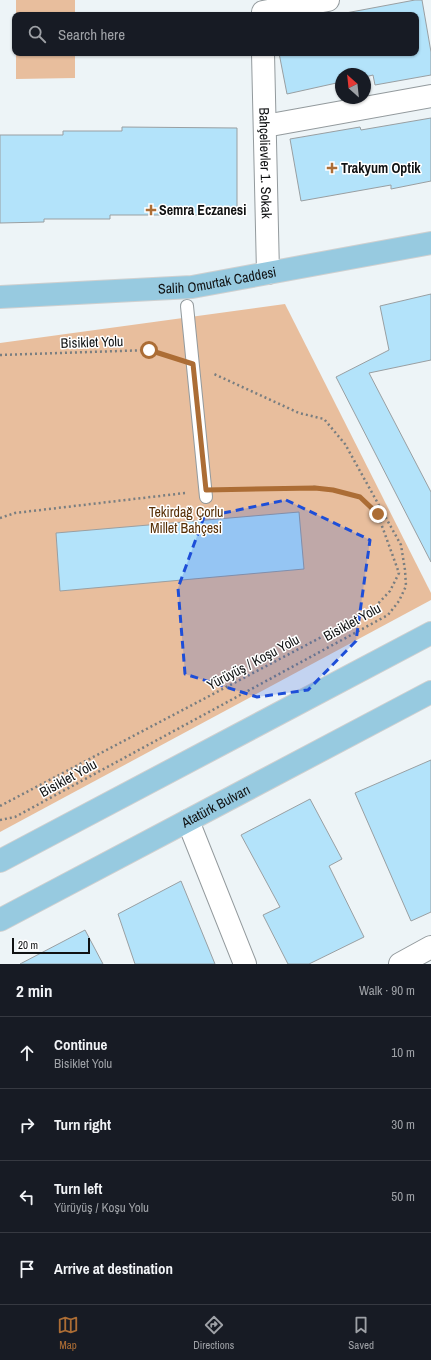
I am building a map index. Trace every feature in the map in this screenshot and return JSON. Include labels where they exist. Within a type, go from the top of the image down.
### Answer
[{"type":"main road","name":"Salih Omurtak Caddesi","points":[[0,297],[192,287],[431,243]]},
{"type":"main road","points":[[0,861],[431,633]]},
{"type":"main road","name":"Atatürk Bulvarı","points":[[0,920],[431,692]]},
{"type":"street","points":[[263,9],[328,0]]},
{"type":"street","name":"Bahçelievler 1. Sokak","points":[[263,56],[268,273]]},
{"type":"street","points":[[265,126],[431,96]]},
{"type":"street","points":[[188,821],[245,964]]},
{"type":"street","points":[[400,964],[431,947]]},
{"type":"lane","points":[[187,306],[206,494]]},
{"type":"path","name":"Bisiklet Yolu","points":[[0,355],[149,350],[193,364],[299,413],[324,419],[345,444],[401,545],[406,586],[399,601],[388,615],[22,814],[0,820]]},
{"type":"path","name":"Yürüyüş / Koşu Yolu","points":[[0,518],[15,513],[206,494],[315,488],[333,490],[360,497],[378,514],[399,574],[390,591],[372,612],[0,806]]},
{"type":"highlighted area","points":[[286,500],[370,540],[356,641],[308,690],[257,697],[185,674],[178,588],[204,517]]},
{"type":"green space","points":[[16,0],[75,0],[75,12],[16,12]]},
{"type":"green space","points":[[16,56],[75,56],[75,78],[16,79]]},
{"type":"green space","name":"Tekirdağ Çorlu Millet Bahçesi","points":[[285,304],[431,593],[431,600],[0,832],[0,343]]},
{"type":"building","points":[[422,0],[431,52],[431,75],[375,85],[373,75],[371,76],[371,68],[335,68],[335,83],[287,94],[280,56],[419,56],[419,12],[351,12]]},
{"type":"building","points":[[431,118],[431,181],[391,189],[391,185],[301,201],[290,139],[360,127],[361,130]]},
{"type":"building","points":[[122,127],[237,128],[237,215],[110,215],[110,219],[44,219],[44,222],[0,223],[0,135],[63,135],[63,131],[122,131]]},
{"type":"building","points":[[431,294],[431,360],[369,373],[431,492],[431,562],[336,377],[389,350],[380,306]]},
{"type":"building","points":[[299,512],[304,569],[60,591],[56,533]]},
{"type":"building","points":[[431,760],[431,912],[411,921],[355,793]]},
{"type":"building","points":[[310,799],[342,859],[329,866],[364,937],[309,964],[288,964],[263,915],[280,907],[241,835]]},
{"type":"building","points":[[181,881],[215,964],[135,964],[118,914]]},
{"type":"building","points":[[85,930],[103,964],[20,964]]},
{"type":"place","name":"Trakyum Optik","points":[[332,168]]},
{"type":"place","name":"Semra Eczanesi","points":[[151,210]]},
{"type":"route","points":[[149,350],[193,364],[206,490],[315,488],[333,490],[360,497],[378,514]]}]
